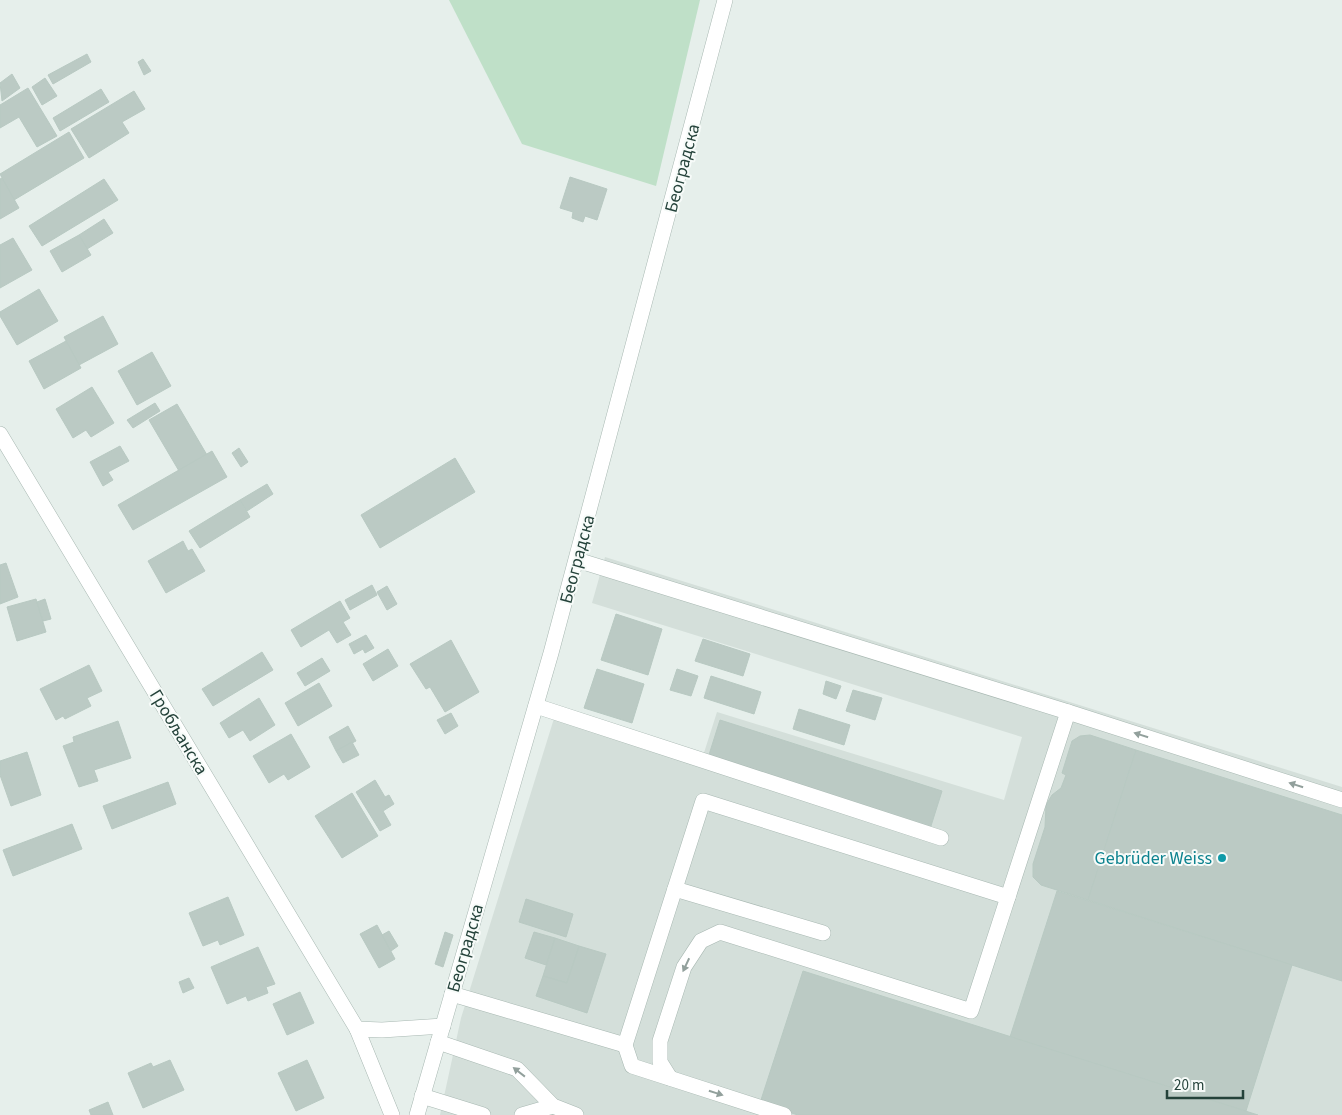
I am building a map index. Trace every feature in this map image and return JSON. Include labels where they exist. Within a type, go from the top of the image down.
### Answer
[{"type":"street","name":"Београдска","points":[[417,1115],[577,560],[725,0]]},
{"type":"street","name":"Гробљанска","points":[[0,434],[357,1029],[392,1115]]},
{"type":"street","points":[[577,560],[1068,712],[1342,800]]},
{"type":"street","points":[[536,706],[941,838]]},
{"type":"street","points":[[670,1078],[660,1062],[660,1041],[684,967],[701,941],[720,932],[971,1011],[1068,712]]},
{"type":"street","points":[[784,1115],[632,1066],[625,1045],[703,801],[1008,897]]},
{"type":"street","points":[[675,889],[823,933]]},
{"type":"street","points":[[452,994],[625,1045]]},
{"type":"street","points":[[357,1029],[443,1026]]},
{"type":"street","points":[[438,1042],[517,1069],[553,1106],[576,1115]]},
{"type":"street","points":[[422,1096],[483,1115]]},
{"type":"street","points":[[522,1115],[553,1106]]},
{"type":"shaded area","name":"Gebrüder Weiss","points":[[605,557],[1342,787],[1342,1115],[440,1115],[461,1018],[556,712],[702,759],[717,712],[1004,800],[1022,737],[592,603]]},
{"type":"green space","points":[[449,0],[700,0],[656,186],[522,144]]},
{"type":"building","points":[[87,54],[91,62],[53,84],[48,75]]},
{"type":"building","points":[[143,59],[151,71],[144,75],[138,62]]},
{"type":"building","points":[[12,74],[20,88],[2,101],[0,83]]},
{"type":"building","points":[[45,78],[57,96],[42,105],[32,87]]},
{"type":"building","points":[[28,88],[57,136],[37,147],[19,117],[0,128],[0,105]]},
{"type":"building","points":[[101,89],[109,102],[60,131],[53,118]]},
{"type":"building","points":[[134,91],[145,109],[122,122],[129,133],[89,158],[71,129]]},
{"type":"building","points":[[69,132],[84,158],[14,200],[0,174]]},
{"type":"building","points":[[570,177],[607,189],[597,220],[585,216],[583,222],[572,218],[573,212],[560,208]]},
{"type":"building","points":[[2,178],[19,208],[0,219],[0,179]]},
{"type":"building","points":[[104,179],[118,200],[42,246],[29,226]]},
{"type":"building","points":[[104,219],[113,233],[87,249],[79,235]]},
{"type":"building","points":[[79,235],[91,255],[62,272],[50,251]]},
{"type":"building","points":[[13,238],[32,270],[0,288],[0,245]]},
{"type":"building","points":[[39,289],[58,321],[17,345],[0,316],[0,312]]},
{"type":"building","points":[[103,316],[118,344],[79,365],[64,337]]},
{"type":"building","points":[[66,341],[81,368],[44,389],[29,361]]},
{"type":"building","points":[[152,352],[171,386],[137,405],[118,371]]},
{"type":"building","points":[[92,387],[114,423],[91,437],[86,430],[73,438],[56,409]]},
{"type":"building","points":[[155,403],[160,411],[133,428],[127,420]]},
{"type":"building","points":[[177,404],[207,455],[179,471],[149,420]]},
{"type":"building","points":[[120,446],[129,461],[108,472],[113,480],[103,486],[90,462]]},
{"type":"building","points":[[239,448],[248,462],[241,467],[232,453]]},
{"type":"building","points":[[212,451],[227,477],[133,530],[118,505]]},
{"type":"building","points":[[455,458],[475,492],[380,548],[361,515]]},
{"type":"building","points":[[267,484],[273,494],[247,511],[240,500]]},
{"type":"building","points":[[240,500],[250,517],[200,548],[189,531]]},
{"type":"building","points":[[183,541],[188,551],[192,549],[205,571],[166,593],[148,561]]},
{"type":"building","points":[[6,563],[18,597],[0,604],[0,565]]},
{"type":"building","points":[[372,585],[377,595],[350,610],[345,600]]},
{"type":"building","points":[[387,586],[397,604],[387,610],[377,592]]},
{"type":"building","points":[[36,599],[46,632],[17,641],[7,607]]},
{"type":"building","points":[[45,599],[51,619],[43,621],[37,602]]},
{"type":"building","points":[[340,601],[350,618],[343,622],[351,635],[337,643],[329,630],[301,647],[291,630]]},
{"type":"building","points":[[616,614],[662,629],[648,675],[601,660]]},
{"type":"building","points":[[366,635],[374,648],[365,653],[363,649],[354,654],[349,644]]},
{"type":"building","points":[[703,639],[750,654],[743,676],[695,661]]},
{"type":"building","points":[[451,640],[479,692],[445,712],[430,687],[426,689],[410,664]]},
{"type":"building","points":[[388,649],[398,666],[373,681],[363,664]]},
{"type":"building","points":[[262,652],[273,670],[213,706],[202,689]]},
{"type":"building","points":[[322,658],[330,671],[305,686],[297,673]]},
{"type":"building","points":[[89,665],[102,691],[87,698],[91,706],[65,719],[63,716],[56,720],[40,689]]},
{"type":"building","points":[[597,669],[644,684],[632,723],[584,708]]},
{"type":"building","points":[[677,669],[698,676],[691,696],[670,690]]},
{"type":"building","points":[[711,676],[761,692],[754,714],[704,698]]},
{"type":"building","points":[[826,681],[841,686],[836,699],[823,694]]},
{"type":"building","points":[[319,683],[332,706],[298,726],[285,703]]},
{"type":"building","points":[[853,690],[882,698],[875,720],[846,711]]},
{"type":"building","points":[[259,698],[275,725],[250,741],[243,730],[229,738],[220,723]]},
{"type":"building","points":[[799,709],[850,725],[844,745],[793,729]]},
{"type":"building","points":[[451,713],[458,726],[445,734],[437,720]]},
{"type":"building","points":[[720,720],[942,791],[930,829],[708,758]]},
{"type":"building","points":[[118,721],[131,758],[94,770],[98,781],[79,787],[63,746],[74,742],[73,737]]},
{"type":"building","points":[[348,726],[356,741],[336,751],[329,737]]},
{"type":"building","points":[[291,734],[310,767],[288,780],[284,774],[269,783],[253,756]]},
{"type":"building","points":[[1090,735],[1136,750],[1088,900],[1041,885],[1033,877],[1033,864],[1045,827],[1046,805],[1052,795],[1061,788],[1066,775],[1062,773],[1072,741],[1080,736]]},
{"type":"building","points":[[352,742],[359,755],[343,763],[336,751]]},
{"type":"building","name":"Gebrüder Weiss","points":[[1136,750],[1342,815],[1342,981],[1088,900]]},
{"type":"building","points":[[27,752],[41,795],[11,806],[0,775],[0,761]]},
{"type":"building","points":[[375,780],[385,797],[389,795],[394,804],[383,811],[391,825],[380,831],[356,792]]},
{"type":"building","points":[[168,782],[176,804],[112,829],[103,806]]},
{"type":"building","points":[[352,793],[378,836],[342,858],[315,816]]},
{"type":"building","points":[[72,824],[82,849],[13,876],[3,850]]},
{"type":"building","points":[[1057,891],[1292,965],[1246,1111],[1010,1037]]},
{"type":"building","points":[[228,897],[244,935],[220,945],[218,940],[203,946],[189,913]]},
{"type":"building","points":[[526,899],[573,914],[566,937],[519,922]]},
{"type":"building","points":[[377,925],[395,959],[379,968],[360,934]]},
{"type":"building","points":[[389,931],[398,946],[391,951],[382,935]]},
{"type":"building","points":[[445,932],[453,935],[443,967],[435,964]]},
{"type":"building","points":[[534,932],[555,938],[546,965],[525,958]]},
{"type":"building","points":[[555,938],[579,946],[567,983],[543,976]]},
{"type":"building","points":[[579,946],[606,954],[587,1013],[536,996],[543,976],[567,983]]},
{"type":"building","points":[[258,947],[275,984],[266,987],[268,993],[248,1001],[246,996],[227,1004],[211,967]]},
{"type":"building","points":[[803,971],[1258,1115],[798,1115],[760,1103]]},
{"type":"building","points":[[189,978],[194,988],[183,993],[179,982]]},
{"type":"building","points":[[300,992],[314,1023],[287,1035],[273,1004]]},
{"type":"building","points":[[170,1060],[184,1090],[143,1108],[128,1073],[151,1063],[153,1067]]},
{"type":"building","points":[[307,1060],[324,1098],[296,1111],[278,1073]]},
{"type":"building","points":[[108,1102],[113,1115],[91,1115],[89,1110]]},
{"type":"place","name":"Gebrüder Weiss","points":[[1222,858]]}]
